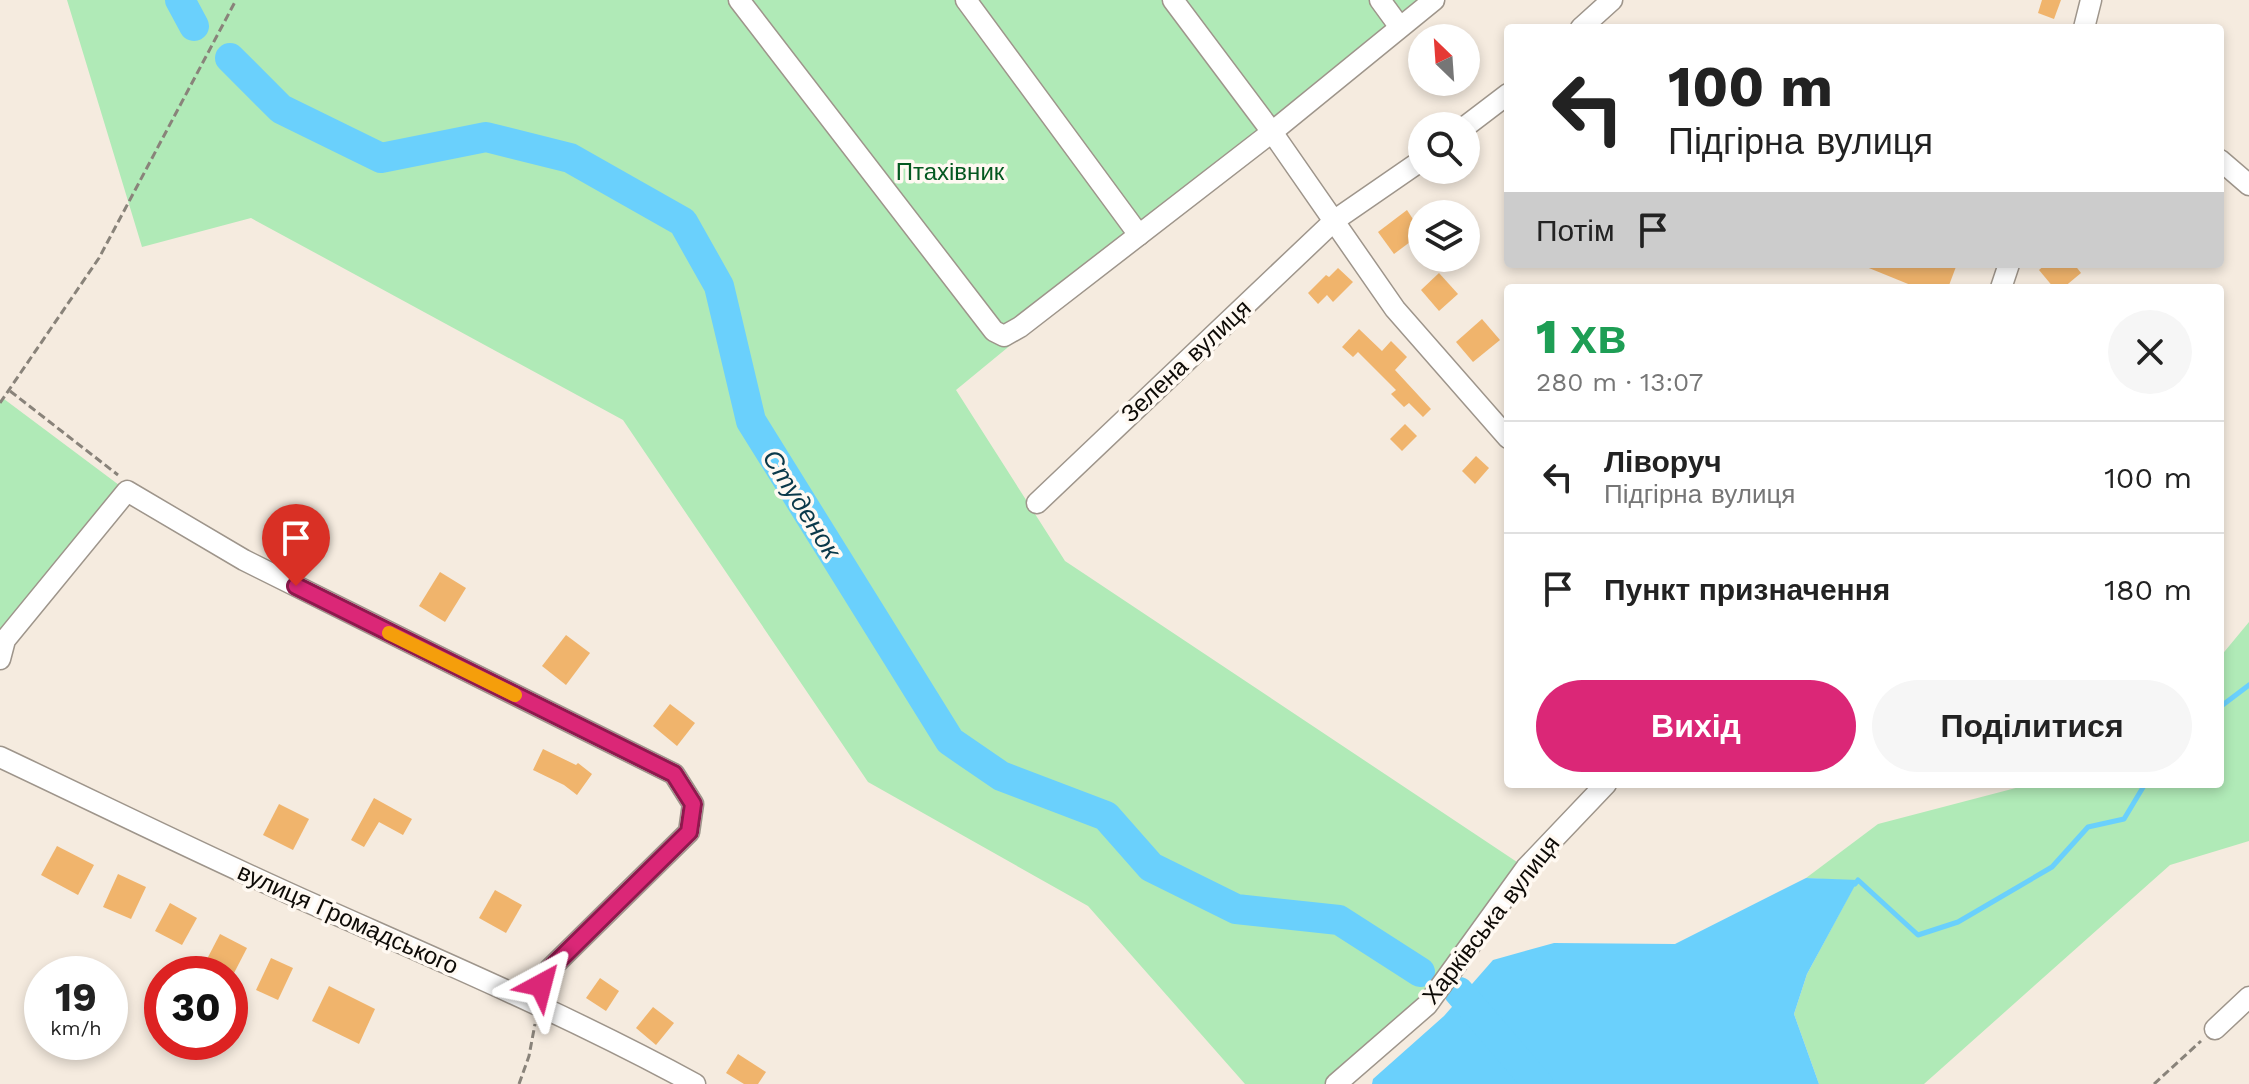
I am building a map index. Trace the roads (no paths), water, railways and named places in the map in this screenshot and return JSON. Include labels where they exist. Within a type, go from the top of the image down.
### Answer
[{"type":"street","points":[[739,0],[994,331],[1004,336],[1020,327],[1272,132],[1434,0]]},
{"type":"street","points":[[966,0],[1139,235]]},
{"type":"street","points":[[1173,0],[1272,132],[1395,309],[1504,433]]},
{"type":"street","points":[[1380,0],[1399,26]]},
{"type":"street","points":[[1585,24],[1612,0]]},
{"type":"street","points":[[2085,24],[2091,0]]},
{"type":"street","points":[[1480,115],[1504,97]]},
{"type":"street","points":[[2224,163],[2249,185]]},
{"type":"street","name":"Зелена вулиця","points":[[1037,503],[1335,220],[1408,170]]},
{"type":"street","points":[[0,659],[5,640],[127,491],[244,560],[674,774],[693,804],[689,832],[550,969],[532,1001]]},
{"type":"street","name":"вулиця Громадського","points":[[0,757],[315,905],[611,1038],[695,1084]]},
{"type":"street","name":"Харківська вулиця","points":[[1336,1084],[1427,1005],[1526,868],[1602,788]]},
{"type":"street","points":[[2215,1029],[2249,997]]},
{"type":"water","points":[[1806,878],[1858,880],[1807,974],[1794,1014],[1819,1084],[1372,1084],[1373,1079],[1444,1016],[1493,960],[1554,943],[1675,944]]},
{"type":"waterway","name":"Студенок","points":[[180,0],[194,26]]},
{"type":"waterway","name":"Студенок","points":[[230,58],[281,109],[381,158],[486,137],[570,158],[683,222],[719,286],[751,421],[950,741],[1001,776],[1106,816],[1151,867],[1236,909],[1339,920],[1420,972]]},
{"type":"waterway","points":[[2224,704],[2249,685]]},
{"type":"waterway","points":[[1855,884],[1858,880],[1918,935],[1958,922],[2052,867],[2088,827],[2124,819],[2143,788]]},
{"type":"waterway","name":"Студенок","points":[[1459,992],[1538,1084]]},
{"type":"park label","name":"Птахівник","points":[[950,172]]}]
